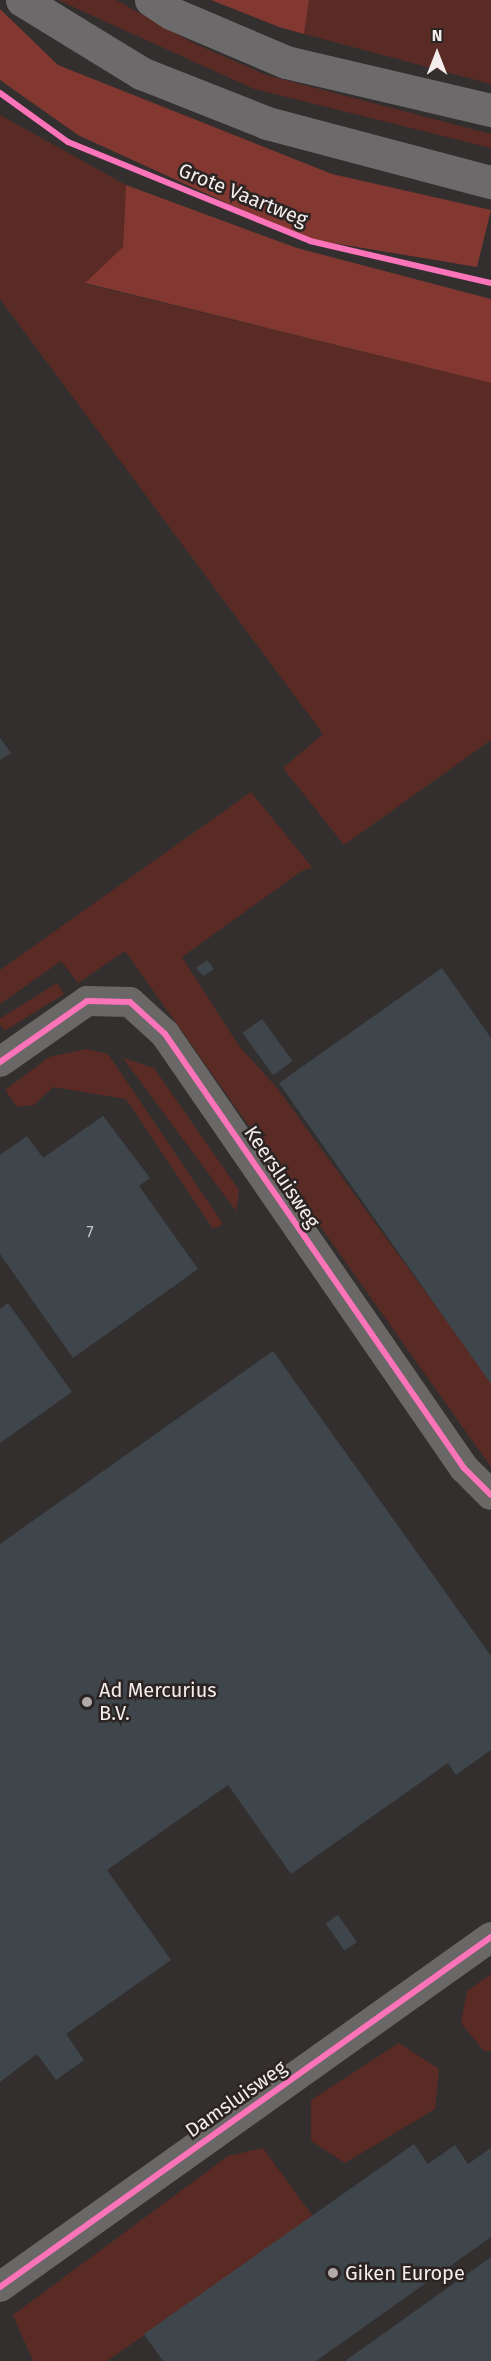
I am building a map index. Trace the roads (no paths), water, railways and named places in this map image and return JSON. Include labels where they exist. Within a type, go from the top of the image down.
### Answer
[{"type":"main road","points":[[22,0],[141,73],[267,123],[491,182]]},
{"type":"main road","points":[[151,0],[171,13],[286,62],[491,110]]},
{"type":"street","name":"Keersluisweg","points":[[0,1062],[87,1001],[130,1002],[165,1034],[464,1468],[491,1495]]},
{"type":"street","name":"Damsluisweg","points":[[0,2287],[491,1937]]},
{"type":"place","name":"Ad Mercurius B.V.","points":[[87,1702]]},
{"type":"place","name":"Giken Europe","points":[[333,2273]]}]
